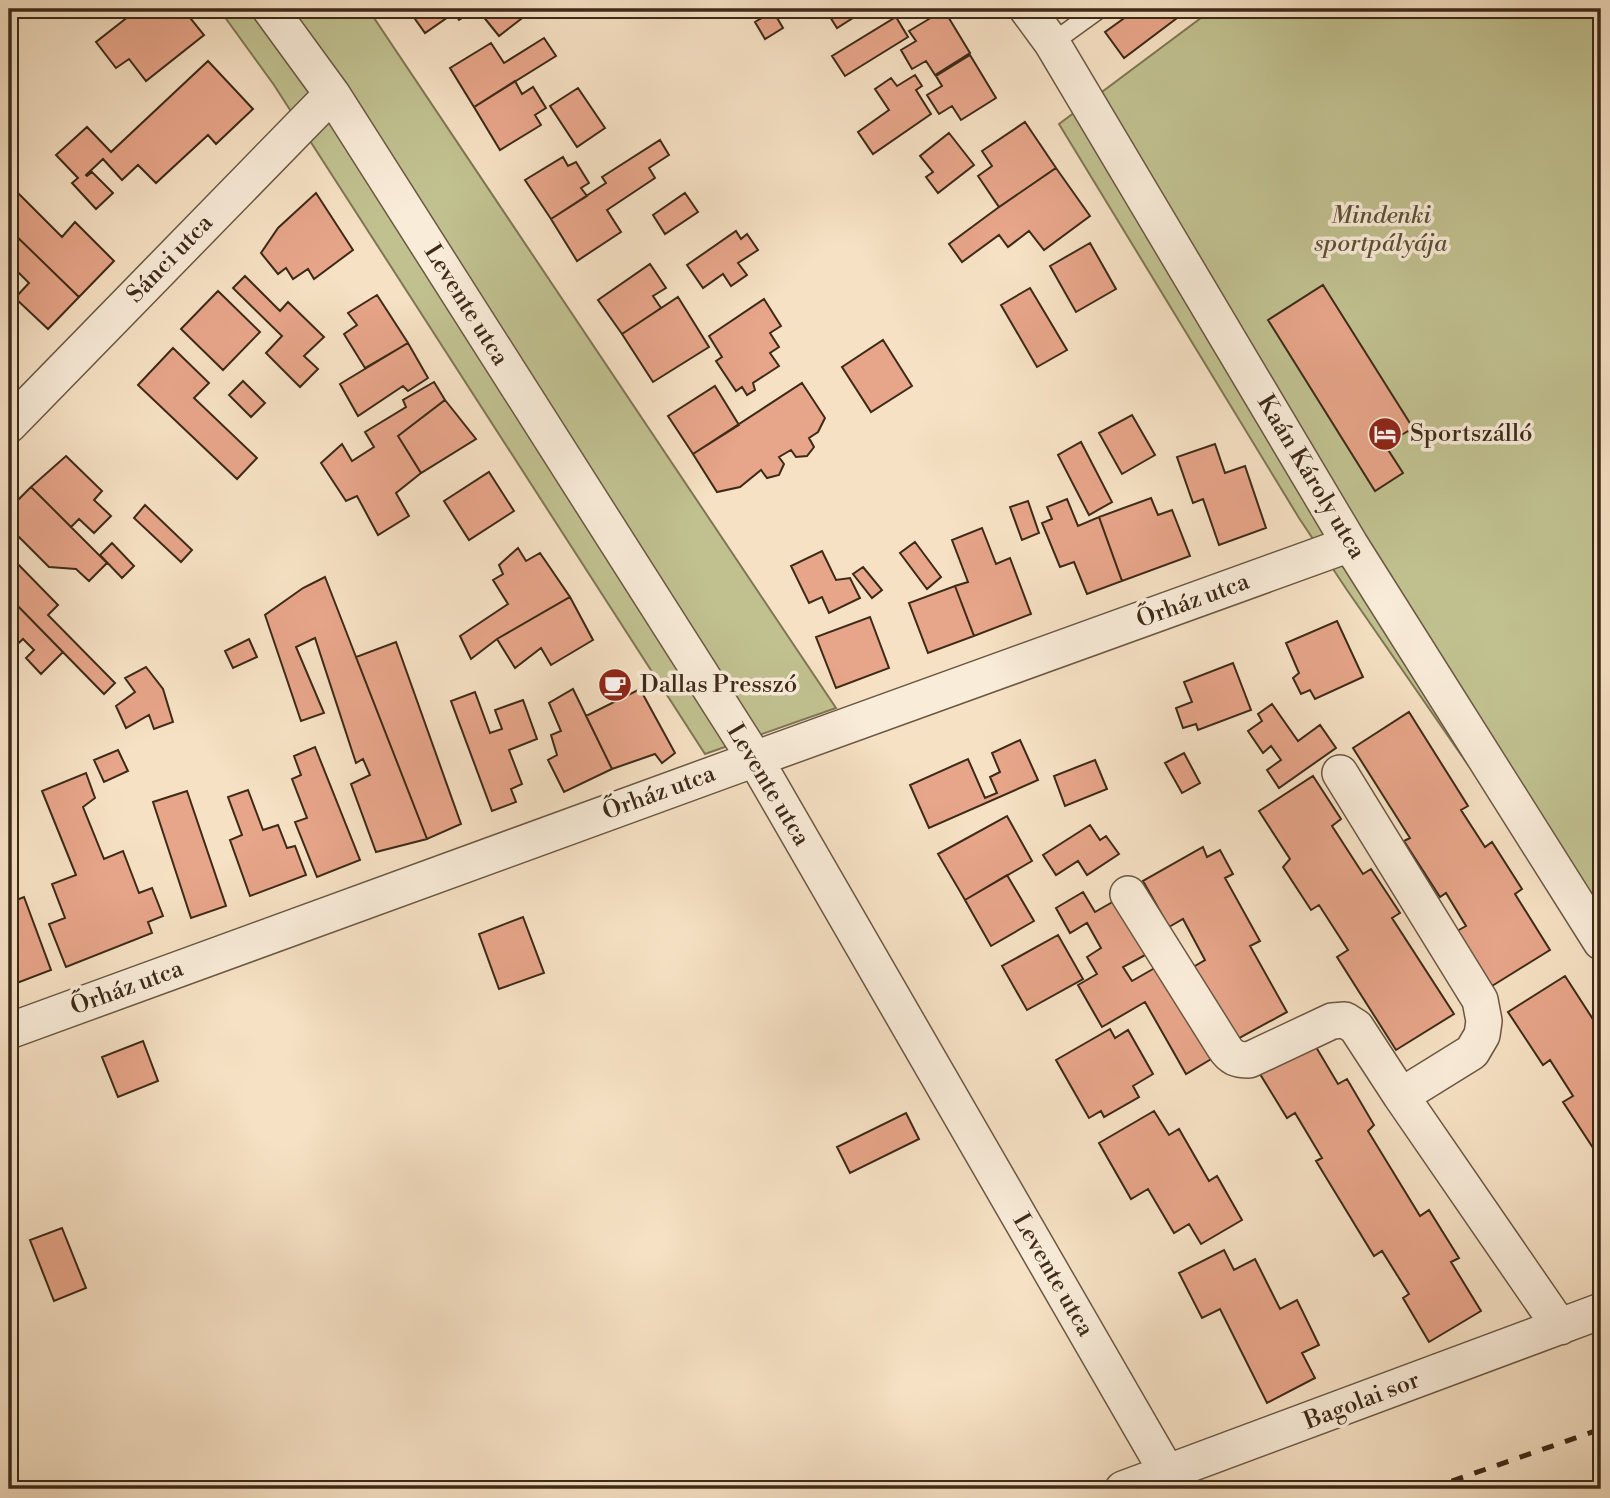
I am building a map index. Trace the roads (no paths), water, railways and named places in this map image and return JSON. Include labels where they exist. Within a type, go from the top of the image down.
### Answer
[{"type":"street","name":"Levente utca","points":[[270,9],[332,94],[754,759],[1168,1474]]},
{"type":"street","name":"Kaán Károly utca","points":[[1027,9],[1052,43],[1350,544],[1601,942]]},
{"type":"street","name":"Sánci utca","points":[[9,425],[332,94]]},
{"type":"street","name":"Őrház utca","points":[[9,1031],[1350,544]]},
{"type":"street","points":[[1340,774],[1475,992],[1483,1011],[1482,1035],[1472,1052],[1401,1096]]},
{"type":"street","points":[[1128,894],[1230,1056],[1237,1060],[1250,1060],[1332,1021],[1345,1020],[1356,1027],[1560,1327]]},
{"type":"street","name":"Bagolai sor","points":[[1123,1489],[1601,1311]]},
{"type":"lane","points":[[1052,43],[1099,9]]},
{"type":"railway","points":[[1429,1489],[1601,1429]]},
{"type":"place","name":"Sportszálló","points":[[1385,434]]},
{"type":"place","name":"Dallas Presszó","points":[[615,685]]},
{"type":"park label","name":"Mindenki sportpályája","points":[[1381,230]]}]
